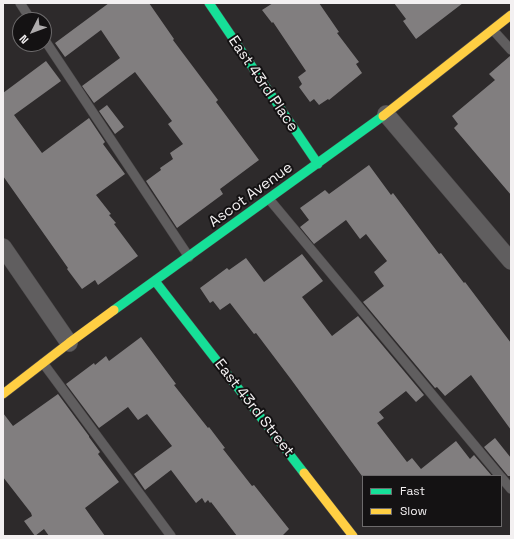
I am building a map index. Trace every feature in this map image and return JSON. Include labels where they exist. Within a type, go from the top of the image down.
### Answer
[{"type":"street","name":"East 43rd Place","points":[[209,3],[318,164]]},
{"type":"street","name":"Ascot Avenue","points":[[3,394],[69,343],[386,114],[511,15]]},
{"type":"street","points":[[386,114],[511,261]]},
{"type":"street","points":[[3,247],[69,343]]},
{"type":"street","name":"East 43rd Street","points":[[156,281],[353,536]]},
{"type":"lane","points":[[20,3],[26,12]]},
{"type":"lane","points":[[493,30],[511,50]]},
{"type":"lane","points":[[52,51],[189,257]]},
{"type":"lane","points":[[269,199],[498,475]]},
{"type":"lane","points":[[43,363],[171,536]]},
{"type":"lane","points":[[502,479],[511,489]]},
{"type":"building","points":[[109,3],[149,3],[174,39],[173,40],[218,100],[216,102],[259,160],[220,189],[223,194],[177,228],[146,181],[161,170],[160,168],[173,159],[170,153],[183,144],[168,124],[172,121],[135,72],[94,103],[82,86],[120,58],[101,30],[65,57],[55,43]]},
{"type":"building","points":[[273,3],[319,3],[339,32],[337,33],[359,62],[356,64],[362,73],[329,100],[328,99],[319,105],[314,99],[310,102],[299,87],[302,84],[298,77],[306,71],[273,22],[272,23],[262,10]]},
{"type":"building","points":[[394,3],[463,3],[416,39],[403,21],[406,19]]},
{"type":"building","points":[[510,56],[511,195],[454,128],[458,124],[452,116],[495,80],[489,74]]},
{"type":"building","points":[[46,61],[61,81],[14,115],[42,153],[89,118],[105,142],[103,144],[125,174],[96,195],[111,214],[109,215],[116,223],[114,224],[138,256],[98,285],[95,280],[82,289],[3,176],[3,93]]},
{"type":"building","points":[[107,105],[124,127],[115,134],[99,111]]},
{"type":"building","points":[[369,165],[391,195],[393,193],[439,254],[441,253],[464,283],[465,282],[511,343],[511,430],[471,375],[445,396],[437,387],[435,388],[363,302],[384,286],[374,272],[387,261],[366,234],[360,239],[346,220],[314,244],[300,227],[309,220],[300,208],[325,190],[329,194]]},
{"type":"building","points":[[302,254],[323,281],[302,297],[332,336],[358,316],[424,395],[416,402],[406,391],[379,412],[384,418],[377,423],[407,462],[412,458],[421,469],[456,441],[470,459],[474,455],[491,475],[362,476],[256,333],[254,334],[230,303],[220,310],[213,301],[210,303],[200,288],[227,268],[229,270],[246,258],[264,282]]},
{"type":"building","points":[[141,337],[176,384],[174,385],[225,448],[223,449],[289,529],[282,536],[237,536],[211,502],[210,503],[208,500],[205,503],[202,498],[196,503],[171,470],[145,490],[134,474],[172,446],[147,414],[138,420],[128,407],[99,428],[66,384],[106,356],[109,361]]},
{"type":"building","points":[[58,394],[89,436],[100,452],[98,454],[119,482],[85,508],[105,536],[49,536],[44,529],[35,536],[24,521],[32,516],[31,513],[3,477],[3,413],[13,426]]},
{"type":"building","points":[[495,438],[511,458],[511,476],[508,476],[484,447]]},
{"type":"traffic: fast","points":[[209,3],[318,164]]},
{"type":"traffic: fast","points":[[114,310],[383,116]]},
{"type":"traffic: fast","points":[[155,281],[304,473]]},
{"type":"traffic: slow","points":[[383,116],[511,15]]},
{"type":"traffic: slow","points":[[3,394],[114,310]]},
{"type":"traffic: slow","points":[[304,473],[353,536]]}]
